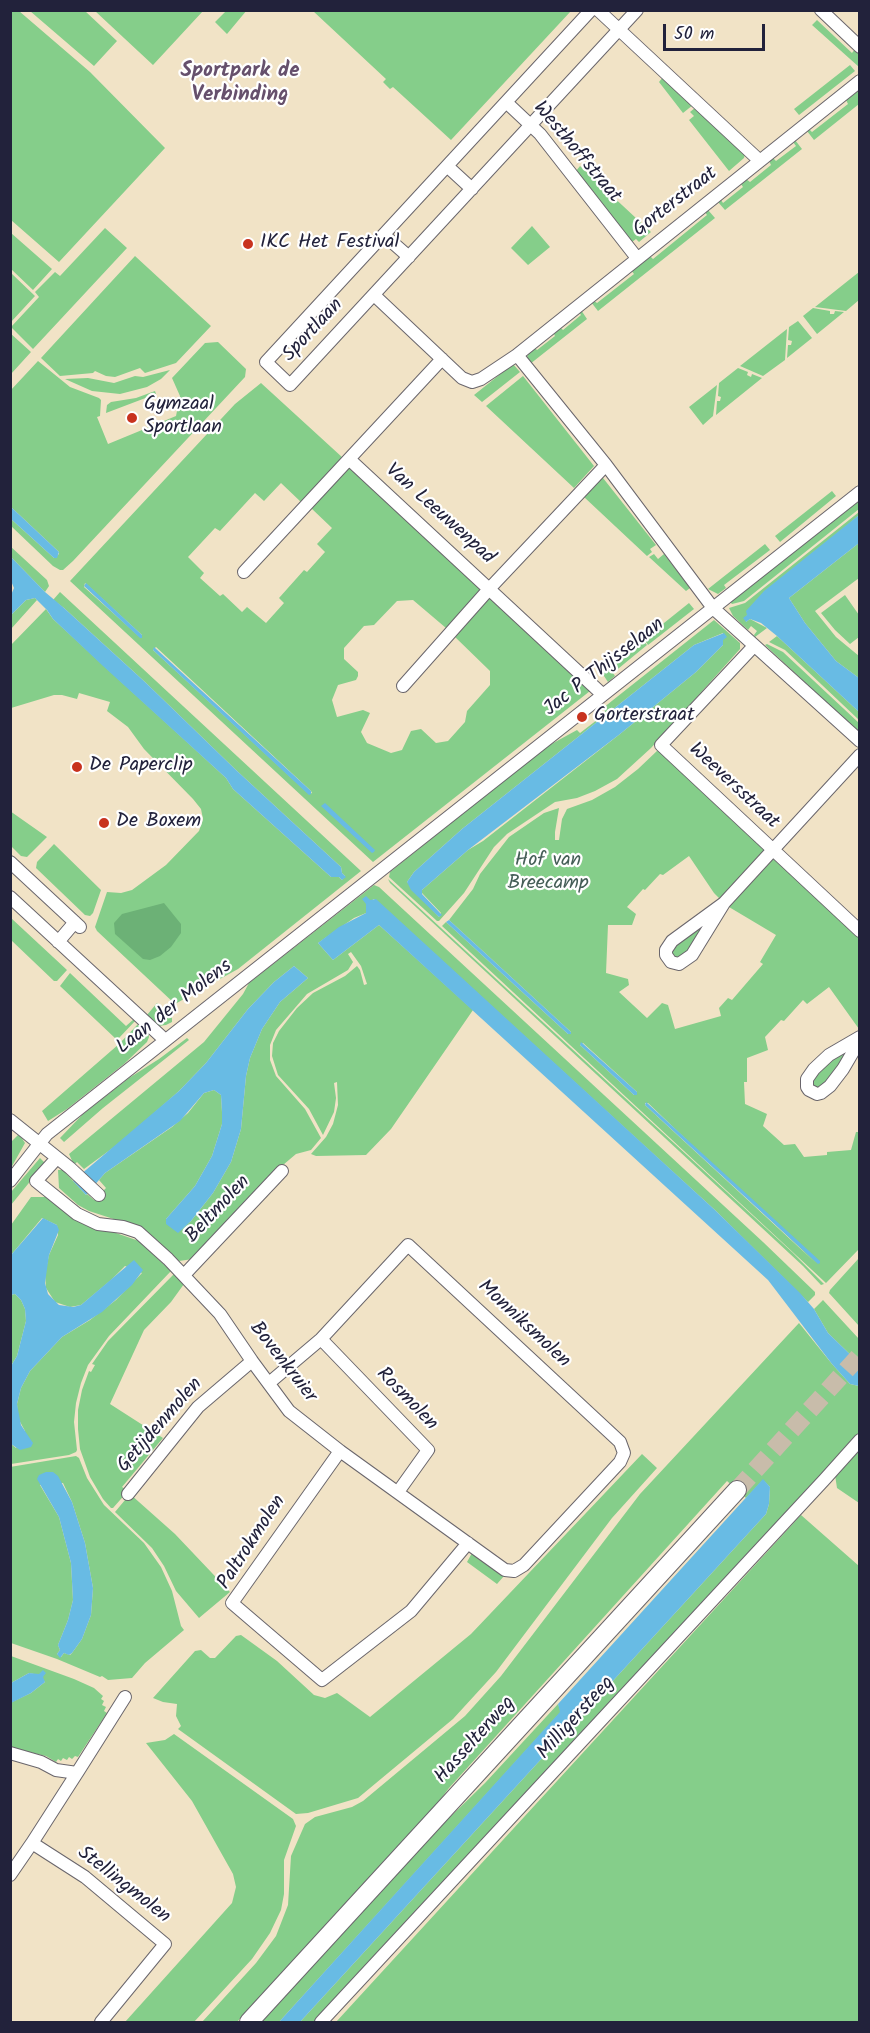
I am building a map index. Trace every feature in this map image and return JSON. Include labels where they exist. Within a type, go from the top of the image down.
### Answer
[{"type":"main road","name":"Hasselterweg","points":[[249,2022],[737,1490]]},
{"type":"street","name":"Sportlaan","points":[[591,10],[266,362],[290,385],[637,10]]},
{"type":"street","points":[[598,10],[760,161]]},
{"type":"street","points":[[821,10],[860,47]]},
{"type":"street","name":"Gorterstraat","points":[[442,358],[462,378],[472,382],[481,379],[516,355],[860,81]]},
{"type":"street","name":"Westhoffstraat","points":[[506,102],[531,124],[637,258]]},
{"type":"street","points":[[447,166],[472,189]]},
{"type":"street","points":[[384,235],[409,258]]},
{"type":"street","points":[[244,572],[442,358],[374,295]]},
{"type":"street","points":[[516,355],[606,465],[713,608],[860,741]]},
{"type":"street","name":"Van Leeuwenpad","points":[[349,459],[602,694]]},
{"type":"street","points":[[403,686],[490,588],[606,465]]},
{"type":"street","name":"Jac P Thijsselaan","points":[[374,876],[860,492]]},
{"type":"street","name":"Weeversstraat","points":[[754,645],[661,745],[860,931]]},
{"type":"street","name":"Weeversstraat","points":[[724,903],[672,941],[666,950],[666,955],[671,962],[675,964],[684,962],[692,955],[724,903],[860,756]]},
{"type":"street","points":[[10,862],[77,925],[58,942]]},
{"type":"street","name":"Laan der Molens","points":[[10,1180],[47,1134],[374,876]]},
{"type":"street","points":[[10,897],[165,1040]]},
{"type":"street","points":[[860,1039],[830,1086],[817,1094],[809,1090],[807,1079],[820,1063],[829,1055],[860,1039]]},
{"type":"street","points":[[10,1120],[70,1168],[99,1195]]},
{"type":"street","name":"Bovenkruier","points":[[57,1158],[36,1181],[77,1214],[98,1224],[123,1227],[138,1232],[168,1259],[220,1314],[289,1411],[340,1451],[505,1570]]},
{"type":"street","name":"Beltmolen","points":[[184,1275],[282,1171]]},
{"type":"street","name":"Monniksmolen","points":[[268,1383],[321,1339],[408,1245],[620,1442],[624,1453],[620,1462],[524,1565],[514,1571],[505,1570]]},
{"type":"street","name":"Rosmolen","points":[[321,1339],[428,1450],[398,1492]]},
{"type":"street","name":"Getijdenmolen","points":[[128,1494],[198,1407],[252,1361]]},
{"type":"street","name":"Milligersteeg","points":[[321,2022],[860,1440]]},
{"type":"street","name":"Paltrokmolen","points":[[340,1451],[232,1603],[322,1680],[411,1611],[468,1543]]},
{"type":"street","points":[[10,1875],[125,1697]]},
{"type":"street","points":[[10,1753],[41,1762],[56,1770],[76,1773]]},
{"type":"street","name":"Stellingmolen","points":[[32,1843],[85,1877],[165,1944],[101,2022]]},
{"type":"green space","points":[[247,10],[227,34],[215,22],[226,11]]},
{"type":"green space","points":[[10,11],[19,11],[90,72],[165,148],[59,262],[11,220]]},
{"type":"green space","points":[[30,11],[85,11],[117,41],[94,66]]},
{"type":"green space","points":[[95,11],[203,11],[153,65]]},
{"type":"green space","points":[[313,11],[571,11],[451,140],[393,87],[390,89],[383,82],[386,79]]},
{"type":"green space","points":[[817,20],[852,53],[855,49],[859,54],[859,67],[812,25]]},
{"type":"green space","points":[[850,65],[855,71],[799,115],[794,109]]},
{"type":"green space","points":[[663,77],[693,105],[683,113],[659,82]]},
{"type":"green space","points":[[859,90],[859,104],[814,140],[807,131],[809,129],[812,132],[848,104],[846,100]]},
{"type":"green space","points":[[696,107],[745,154],[744,158],[729,171],[689,120],[694,116],[690,112]]},
{"type":"green space","points":[[795,140],[802,149],[725,210],[718,202],[721,200],[723,203],[743,187],[741,184],[746,179],[750,182],[771,165],[769,161],[773,158],[776,161],[796,146],[793,142]]},
{"type":"green space","points":[[580,166],[651,232],[639,242],[636,239],[632,242],[576,171]]},
{"type":"green space","points":[[708,210],[715,218],[598,311],[591,302],[593,300],[597,303],[634,274],[631,270],[650,256],[653,259],[707,215],[705,212]]},
{"type":"green space","points":[[532,226],[550,247],[528,265],[511,248]]},
{"type":"green space","points":[[105,228],[127,248],[33,349],[11,327],[39,297],[35,292],[55,272],[60,276]]},
{"type":"green space","points":[[11,233],[52,269],[33,290],[11,269]]},
{"type":"green space","points":[[135,256],[211,326],[176,363],[145,373],[140,368],[115,377],[95,371],[60,376],[41,358]]},
{"type":"green space","points":[[859,272],[859,300],[846,311],[815,307]]},
{"type":"green space","points":[[11,273],[35,296],[10,322]]},
{"type":"green space","points":[[813,308],[830,311],[830,314],[834,314],[835,311],[844,312],[817,334],[803,316]]},
{"type":"green space","points":[[581,310],[587,319],[530,364],[527,357],[531,349],[534,347],[537,350],[555,336],[553,332],[560,327],[563,330],[581,315],[579,312]]},
{"type":"green space","points":[[798,321],[812,338],[787,358],[788,345],[791,345],[792,341],[788,340],[789,327]]},
{"type":"green space","points":[[787,329],[785,360],[763,376],[740,366]]},
{"type":"green space","points":[[10,333],[31,352],[11,374],[10,374]]},
{"type":"green space","points":[[218,342],[246,369],[245,377],[73,561],[63,570],[53,566],[11,526],[11,519],[54,558],[59,554],[11,507],[10,391],[38,361],[70,387],[101,400],[100,416],[97,417],[108,444],[176,416],[180,396],[172,378],[205,343]]},
{"type":"green space","points":[[513,364],[520,372],[482,402],[474,395]]},
{"type":"green space","points":[[738,368],[748,372],[747,375],[751,377],[752,374],[762,378],[716,415],[717,401],[720,401],[721,397],[718,396],[719,383]]},
{"type":"green space","points":[[170,370],[161,379],[147,387],[120,394],[92,391],[65,379],[88,378],[114,383],[135,376],[143,377]]},
{"type":"green space","points":[[523,376],[594,466],[574,488],[486,406]]},
{"type":"green space","points":[[261,383],[343,458],[302,503],[281,483],[264,501],[255,493],[220,531],[215,528],[188,557],[204,573],[200,578],[220,596],[223,594],[242,612],[247,607],[266,623],[284,603],[279,598],[304,570],[307,572],[325,552],[317,544],[332,528],[311,508],[351,465],[484,588],[446,628],[413,600],[397,601],[374,625],[364,626],[344,648],[344,659],[358,672],[358,676],[356,680],[338,685],[332,700],[337,717],[363,710],[370,713],[361,732],[367,743],[391,753],[402,750],[411,731],[421,729],[436,743],[448,741],[465,722],[467,711],[490,685],[490,671],[454,636],[491,595],[590,689],[373,862],[70,581],[235,404]],"holes":[[[85,583],[142,635],[141,638],[84,587]],[[156,647],[311,791],[312,793],[309,794],[153,650]]]},
{"type":"green space","points":[[717,385],[713,416],[703,425],[689,407]]},
{"type":"green space","points":[[155,391],[156,394],[106,413],[107,405],[111,402],[136,398]]},
{"type":"green space","points":[[601,478],[656,545],[650,549],[652,552],[647,556],[584,497]]},
{"type":"green space","points":[[832,491],[836,496],[780,542],[775,536]]},
{"type":"green space","points":[[859,500],[859,509],[744,601],[732,604],[730,602]]},
{"type":"green space","points":[[859,512],[859,515],[747,615],[746,622],[750,619],[767,628],[755,637],[757,631],[751,626],[748,630],[733,616],[729,608],[745,603]]},
{"type":"green space","points":[[859,543],[859,578],[815,611],[836,637],[859,656],[859,678],[836,661],[805,623],[789,598]]},
{"type":"green space","points":[[765,544],[770,550],[724,585],[726,588],[718,594],[708,589]]},
{"type":"green space","points":[[10,546],[47,580],[49,586],[45,592],[11,557]]},
{"type":"green space","points":[[654,554],[658,559],[664,554],[690,588],[686,591],[649,557]]},
{"type":"green space","points":[[60,592],[361,871],[238,969],[175,1004],[95,927],[107,892],[121,893],[132,890],[166,865],[199,831],[203,819],[201,809],[144,749],[128,727],[107,711],[110,702],[79,693],[77,699],[54,695],[11,708],[10,646],[46,609],[53,619],[226,778],[233,789],[331,877],[339,877],[342,880],[345,876],[341,867],[145,682],[53,600]]},
{"type":"green space","points":[[845,595],[859,615],[859,637],[850,644],[821,613]]},
{"type":"green space","points":[[35,598],[37,600],[11,629],[11,615],[26,600]]},
{"type":"green space","points":[[689,603],[694,609],[648,645],[644,639]]},
{"type":"green space","points":[[714,620],[740,643],[740,649],[651,748],[617,779],[577,798],[555,802],[507,834],[494,847],[464,893],[439,921],[389,877],[390,872],[546,747],[577,730],[580,733],[606,713],[603,708]],"holes":[[[723,633],[723,645],[696,672],[620,734],[483,841],[468,850],[422,890],[422,893],[441,913],[439,917],[407,882],[414,872],[462,829],[694,645]]]},
{"type":"green space","points":[[777,636],[859,712],[859,720],[785,650],[769,642]]},
{"type":"green space","points":[[643,640],[647,645],[613,673],[615,676],[608,682],[602,673]]},
{"type":"green space","points":[[765,645],[783,652],[859,723],[859,733]]},
{"type":"green space","name":"Hof van Breecamp","points":[[658,750],[765,850],[720,899],[689,856],[663,875],[660,874],[627,907],[636,914],[632,925],[608,925],[606,973],[628,979],[629,985],[619,992],[647,1018],[662,1003],[668,1005],[675,1029],[721,1016],[719,1008],[728,998],[732,1000],[763,964],[760,962],[776,935],[729,907],[774,858],[859,936],[859,1029],[829,987],[807,1004],[803,1000],[765,1037],[768,1050],[747,1058],[747,1082],[744,1082],[745,1104],[767,1114],[763,1126],[784,1145],[795,1144],[804,1157],[851,1150],[856,1132],[859,1132],[859,1249],[826,1283],[442,926],[446,922],[568,1034],[571,1034],[449,920],[473,889],[480,874],[509,837],[544,813],[559,808],[555,840],[559,840],[562,819],[567,809],[592,800],[615,787]],"holes":[[[583,1043],[637,1092],[637,1094],[634,1095],[580,1045]],[[648,1103],[817,1264],[645,1105]]]},
{"type":"green space","points":[[10,811],[47,837],[27,857],[21,856],[11,846]]},
{"type":"green space","points":[[54,844],[101,890],[90,916],[85,915],[36,868],[37,862]]},
{"type":"green space","points":[[388,879],[792,1252],[824,1284],[821,1285]]},
{"type":"green space","points":[[374,885],[379,887],[763,1242],[815,1292],[815,1295],[808,1302],[716,1211],[374,899],[366,904],[366,913],[354,918],[318,943],[333,960],[379,925],[473,1010],[391,1129],[366,1155],[316,1156],[311,1154],[326,1137],[333,1124],[338,1105],[337,1082],[334,1083],[336,1098],[334,1112],[323,1135],[309,1109],[278,1075],[272,1056],[273,1043],[279,1031],[297,1008],[313,993],[345,976],[357,966],[364,985],[367,984],[361,966],[351,952],[348,954],[353,962],[348,970],[307,994],[276,1030],[270,1045],[270,1060],[276,1076],[305,1109],[321,1138],[311,1150],[296,1154],[283,1165],[193,1259],[179,1261],[150,1234],[132,1225],[89,1211],[78,1205],[59,1188],[58,1170],[63,1170],[86,1195],[94,1200],[106,1188],[99,1180],[105,1173],[172,1127],[188,1113],[204,1093],[214,1090],[221,1095],[222,1124],[212,1156],[195,1186],[166,1219],[178,1232],[191,1221],[213,1193],[231,1162],[241,1129],[250,1058],[262,1029],[280,1002],[308,978],[294,966],[274,982],[248,1009],[206,1063],[179,1091],[125,1139],[84,1169],[77,1162],[74,1165],[69,1154],[204,1042],[243,994],[249,983]]},
{"type":"green space","points":[[164,903],[181,924],[181,933],[171,947],[160,956],[150,960],[143,959],[115,934],[114,923],[122,914]]},
{"type":"green space","points":[[11,918],[67,970],[57,981],[54,981],[11,940]]},
{"type":"green space","points":[[705,924],[690,950],[676,958],[671,955],[686,935]]},
{"type":"green space","points":[[70,973],[126,1026],[134,1019],[136,1020],[119,1038],[116,1039],[60,986]]},
{"type":"green space","points":[[157,1003],[172,1018],[172,1022],[158,1026],[147,1015]]},
{"type":"green space","points":[[139,1023],[148,1032],[147,1042],[124,1064],[67,1109],[48,1121],[42,1111],[119,1044]]},
{"type":"green space","points":[[187,1038],[189,1040],[64,1142],[60,1138],[83,1114],[129,1078]]},
{"type":"green space","points":[[853,1046],[820,1089],[813,1087],[814,1076],[829,1062]]},
{"type":"green space","points":[[19,1134],[25,1143],[11,1168],[11,1142]]},
{"type":"green space","points":[[40,1158],[45,1163],[11,1205],[11,1192]]},
{"type":"green space","points":[[31,1197],[50,1197],[93,1225],[139,1241],[171,1271],[109,1336],[88,1365],[76,1403],[74,1422],[76,1452],[11,1464],[11,1444],[16,1448],[25,1431],[18,1418],[17,1404],[21,1388],[30,1371],[62,1337],[90,1320],[116,1300],[142,1273],[125,1266],[81,1305],[70,1307],[55,1302],[46,1288],[45,1274],[49,1255],[58,1235],[57,1225],[42,1218],[11,1255],[11,1225]]},
{"type":"green space","points":[[859,1258],[859,1326],[829,1293]]},
{"type":"green space","points":[[174,1274],[184,1284],[171,1302],[144,1330],[110,1404],[163,1438],[122,1487],[128,1491],[111,1508],[90,1477],[80,1449],[78,1410],[82,1390],[89,1371],[91,1372],[95,1365],[92,1364],[108,1341]]},
{"type":"green space","points":[[15,1294],[25,1309],[26,1321],[17,1356],[11,1366],[11,1295]]},
{"type":"green space","points":[[823,1300],[859,1339],[859,1363],[828,1333],[814,1309]]},
{"type":"green space","points":[[799,1323],[850,1384],[859,1386],[859,1433],[839,1458],[315,2022],[300,2022],[766,1514],[770,1487],[763,1480],[746,1498],[727,1481],[437,1804],[237,2022],[202,2022],[256,1963],[276,1936],[288,1905],[291,1856],[305,1824],[315,1817],[352,1807],[363,1801],[465,1716],[501,1676],[640,1494]]},
{"type":"green space","points":[[859,1445],[859,1503],[837,1488],[835,1475]]},
{"type":"green space","points":[[642,1454],[657,1468],[612,1518],[496,1672],[453,1719],[358,1798],[308,1813],[296,1814],[178,1729],[181,1726],[176,1716],[177,1704],[153,1698],[195,1651],[201,1650],[210,1658],[215,1658],[236,1636],[241,1635],[277,1661],[314,1695],[325,1698],[337,1693],[370,1717],[471,1634]]},
{"type":"green space","points":[[76,1456],[104,1505],[144,1543],[161,1567],[172,1591],[184,1630],[145,1663],[132,1678],[108,1680],[11,1643],[10,1467]],"holes":[[[63,1483],[72,1502],[85,1543],[93,1588],[91,1615],[82,1639],[70,1655],[64,1653],[61,1657],[57,1654],[60,1650],[58,1645],[73,1600],[71,1563],[59,1517],[40,1485]]]},
{"type":"green space","points":[[130,1494],[175,1534],[230,1592],[199,1618],[176,1591],[152,1548],[115,1512]]},
{"type":"green space","points":[[801,1515],[859,1566],[859,2022],[336,2022]]},
{"type":"green space","points":[[472,1553],[504,1576],[497,1584],[467,1562]]},
{"type":"green space","points":[[11,1656],[74,1679],[94,1688],[103,1696],[102,1705],[106,1707],[104,1711],[107,1713],[78,1757],[75,1756],[72,1759],[69,1757],[67,1760],[63,1758],[61,1761],[58,1759],[56,1762],[46,1756],[11,1748],[10,1703],[31,1693],[45,1682],[39,1675],[29,1673],[11,1683]]},
{"type":"green space","points":[[558,1704],[561,1712],[279,2022],[261,2022],[441,1826],[485,1783]]},
{"type":"green space","points":[[174,1734],[293,1819],[296,1826],[284,1860],[284,1894],[281,1910],[270,1933],[252,1959],[194,2022],[125,2022],[232,1903],[236,1887],[233,1874],[192,1801],[146,1743],[165,1740]]},
{"type":"water","points":[[11,507],[59,552],[57,558],[54,558],[11,519]]},
{"type":"water","points":[[859,515],[859,543],[789,598],[805,623],[836,661],[859,678],[859,712],[761,623],[750,619],[746,622],[743,618],[747,615],[746,611],[764,591]]},
{"type":"water","points":[[11,557],[45,592],[145,682],[341,867],[346,877],[342,880],[339,877],[331,877],[233,789],[226,778],[53,619],[35,598],[26,600],[11,615],[11,595],[14,588],[11,581]]},
{"type":"water","points":[[86,583],[142,635],[142,638],[84,586]]},
{"type":"water","points":[[724,633],[727,637],[723,640],[723,645],[696,672],[620,734],[468,850],[422,890],[422,894],[442,915],[439,917],[411,890],[407,882],[414,872],[462,829],[694,645]]},
{"type":"water","points":[[154,647],[311,791],[311,794],[309,795],[153,650]]},
{"type":"water","points":[[325,803],[375,850],[374,852],[372,853],[321,806]]},
{"type":"water","points":[[366,896],[370,900],[376,899],[716,1211],[800,1293],[814,1309],[828,1333],[859,1363],[859,1386],[850,1384],[832,1364],[768,1280],[379,925],[333,960],[318,943],[339,927],[366,913],[366,904],[362,899]]},
{"type":"water","points":[[449,920],[571,1034],[568,1034],[446,922]]},
{"type":"water","points":[[294,966],[308,978],[280,1002],[262,1029],[250,1058],[241,1129],[231,1162],[213,1193],[191,1221],[178,1233],[166,1224],[166,1219],[195,1186],[212,1156],[222,1124],[221,1095],[214,1090],[204,1093],[180,1121],[105,1173],[86,1195],[73,1181],[179,1091],[206,1063],[248,1009],[274,982]]},
{"type":"water","points":[[581,1042],[637,1092],[637,1095],[634,1095],[580,1045]]},
{"type":"water","points":[[646,1102],[820,1263],[818,1264],[645,1105]]},
{"type":"water","points":[[43,1218],[57,1225],[59,1230],[49,1255],[45,1283],[48,1294],[59,1305],[73,1307],[81,1305],[134,1260],[143,1270],[132,1285],[102,1312],[62,1337],[30,1371],[21,1388],[17,1404],[21,1425],[33,1443],[31,1447],[20,1450],[11,1444],[11,1366],[17,1356],[26,1321],[25,1309],[21,1300],[15,1294],[11,1295],[11,1255]]},
{"type":"water","points":[[53,1472],[58,1476],[72,1502],[85,1543],[93,1588],[91,1615],[82,1639],[72,1653],[69,1655],[64,1653],[60,1658],[57,1654],[60,1650],[58,1645],[73,1600],[71,1563],[59,1517],[37,1479],[39,1475]]},
{"type":"water","points":[[763,1479],[770,1487],[766,1514],[300,2022],[279,2022],[560,1712],[558,1704]]},
{"type":"water","points":[[43,1670],[46,1673],[43,1677],[45,1682],[31,1693],[11,1703],[11,1683],[29,1673],[39,1674]]},
{"type":"tunnel","points":[[737,1490],[860,1355]]},
{"type":"place","name":"IKC Het Festival","points":[[248,244]]},
{"type":"place","name":"Gymzaal Sportlaan","points":[[132,418]]},
{"type":"place","name":"Gorterstraat","points":[[582,717]]},
{"type":"place","name":"De Paperclip","points":[[77,767]]},
{"type":"place","name":"De Boxem","points":[[104,823]]},
{"type":"district","name":"Sportpark de Verbinding","points":[[240,84]]}]
